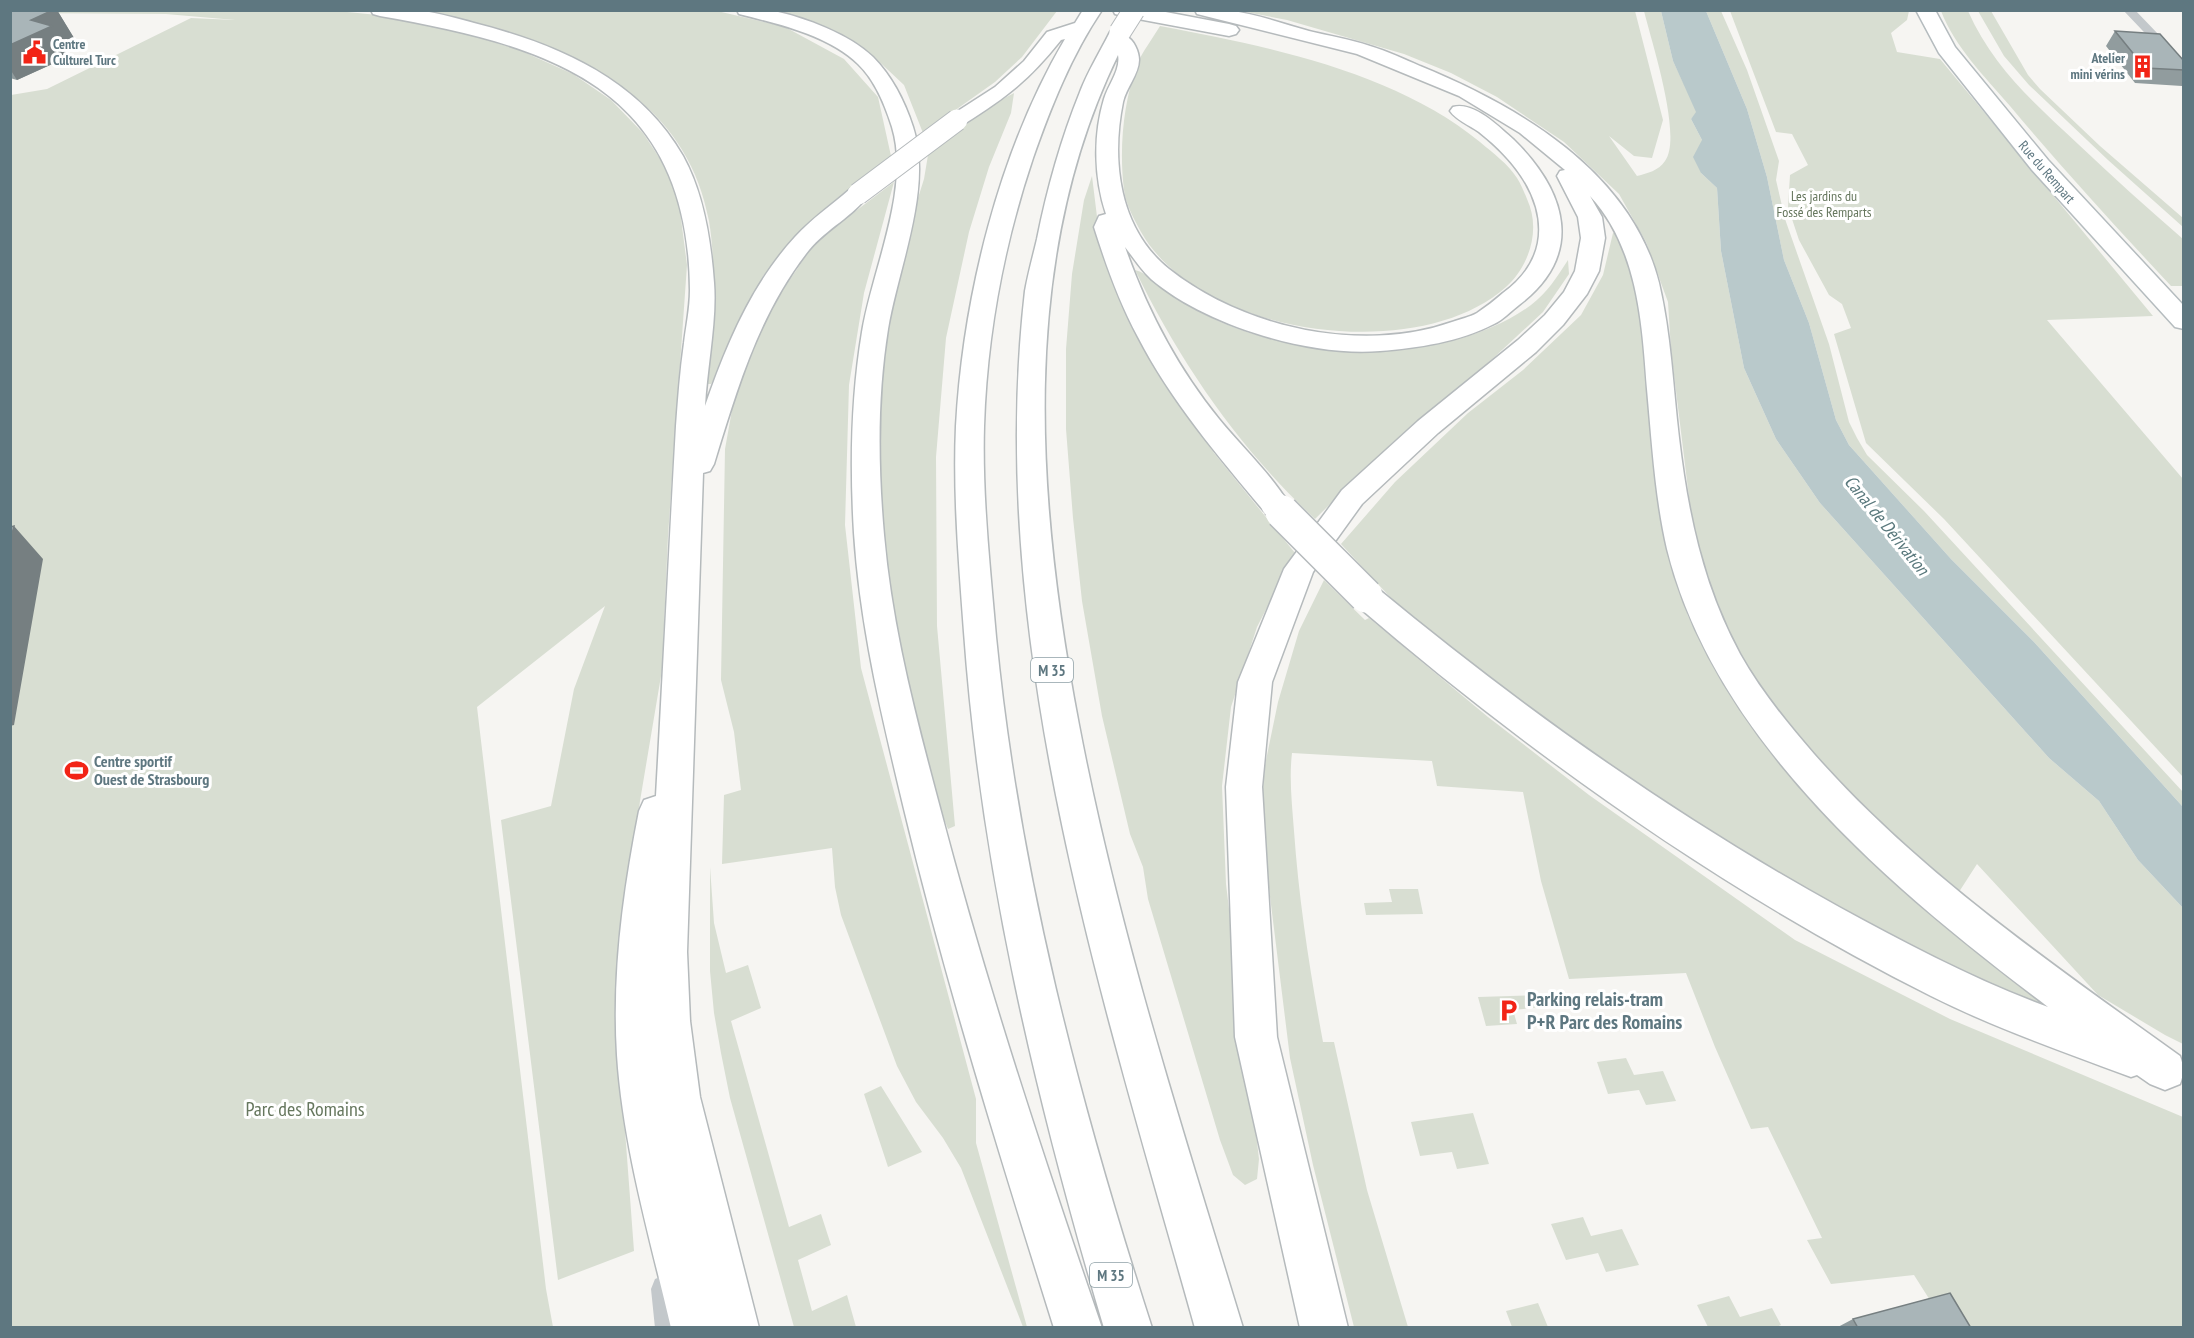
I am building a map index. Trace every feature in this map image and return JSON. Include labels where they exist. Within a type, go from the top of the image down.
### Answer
[{"type":"main road","points":[[380,10],[463,25],[525,43],[573,64],[605,84],[642,116],[663,141],[682,173],[691,200],[702,287],[692,389],[677,716],[667,952],[669,1021],[679,1097],[735,1328]]},
{"type":"main road","points":[[746,10],[821,34],[864,60],[891,97],[906,139],[907,183],[875,329],[865,414],[871,561],[883,649],[938,877],[1029,1179],[1078,1328]]},
{"type":"main road","points":[[1204,10],[1364,50],[1466,92],[1527,129],[1574,166],[1598,190],[1624,226],[1639,257],[1652,309],[1678,531],[1692,584],[1710,630],[1736,676],[1775,732],[1827,793],[1874,841],[2008,952],[2174,1074]]},
{"type":"main road","name":"Rue du Rempart","points":[[1925,10],[1946,49],[2040,165],[2184,322]]},
{"type":"main road","points":[[687,506],[726,381],[755,311],[803,242],[858,194],[957,120],[1002,91],[1030,65],[1054,36],[1087,18]]},
{"type":"main road","name":"M 35","points":[[1087,18],[1049,87],[1011,188],[988,284],[977,351],[970,426],[974,554],[981,667],[1000,817],[1039,1007],[1094,1223],[1128,1328]]},
{"type":"main road","points":[[1125,18],[1260,36],[1331,56],[1405,81],[1467,115],[1520,159],[1534,177],[1545,197],[1551,220],[1552,240],[1547,258],[1537,277],[1505,306],[1484,318],[1438,335],[1406,341],[1329,342],[1297,337],[1251,325],[1216,312],[1195,300],[1164,278],[1139,253],[1126,233],[1113,202],[1108,179],[1109,132],[1113,100],[1129,58],[1125,18]]},
{"type":"main road","name":"M 35","points":[[1125,18],[1091,90],[1059,187],[1038,289],[1030,424],[1037,552],[1051,664],[1079,819],[1129,1021],[1215,1316]]},
{"type":"main road","points":[[1324,1328],[1256,1037],[1244,787],[1255,682],[1299,569],[1352,497],[1428,427],[1527,346],[1554,321],[1575,294],[1591,256],[1593,238],[1590,217],[1580,194],[1547,146]]},
{"type":"main road","points":[[1113,202],[1106,227],[1123,280],[1152,339],[1197,408],[1275,504],[1366,596],[1487,696],[1620,792],[1843,929],[1978,997],[2039,1024],[2174,1074]]},
{"type":"main road","points":[[677,716],[644,877],[637,949],[636,1021],[653,1158],[695,1328]]},
{"type":"lane","points":[[2128,10],[2184,68]]},
{"type":"lane","points":[[653,1158],[669,1328]]},
{"type":"green space","points":[[713,10],[785,27],[844,59],[878,97],[891,156],[819,215],[763,276],[755,311],[711,384],[706,384],[713,282],[712,241],[709,221],[694,172],[670,132],[638,100],[600,73],[558,52],[466,22],[420,11]]},
{"type":"green space","name":"Parc des Romains","points":[[11,11],[337,11],[388,16],[454,30],[517,49],[573,74],[611,100],[643,133],[670,174],[680,211],[687,265],[668,536],[662,670],[640,801],[630,882],[619,1050],[634,1251],[558,1280],[501,820],[551,806],[574,689],[605,606],[477,707],[546,1289],[553,1327],[11,1327],[11,95],[47,89],[191,18],[235,20],[166,14],[11,13]]},
{"type":"green space","points":[[772,11],[1057,11],[1022,57],[995,82],[923,133],[904,85],[871,54],[827,27]]},
{"type":"green space","points":[[1241,11],[1635,11],[1663,120],[1652,158],[1634,156],[1609,136],[1637,176],[1659,167],[1665,161],[1670,149],[1664,88],[1644,11],[1661,11],[1673,61],[1697,112],[1691,119],[1702,140],[1701,173],[1717,188],[1721,251],[1744,368],[1776,439],[1820,503],[2049,758],[2099,801],[2138,860],[2183,908],[2183,1044],[2098,995],[1977,864],[1957,895],[1843,792],[1789,727],[1752,675],[1726,626],[1693,530],[1671,350],[1668,302],[1646,242],[1619,194],[1564,142],[1497,97],[1451,73],[1404,54],[1287,20]]},
{"type":"green space","points":[[1706,11],[1721,11],[1747,70],[1779,161],[1776,180],[1785,219],[1829,344],[1849,422],[1867,455],[1924,511],[2183,792],[2183,807],[2034,642],[1951,559],[1849,445],[1836,420],[1809,323],[1784,260],[1767,177],[1747,109]]},
{"type":"green space","name":"Les jardins du Fossé des Remparts","points":[[1730,11],[1909,11],[1907,20],[1891,33],[1897,52],[1940,59],[2153,316],[2047,320],[2183,479],[2183,777],[1944,519],[1866,443],[1834,334],[1851,328],[1842,304],[1829,295],[1799,240],[1788,207],[1790,175],[1808,165],[1792,134],[1776,132]]},
{"type":"green space","points":[[1941,11],[1968,11],[1989,50],[2030,98],[2183,239],[2183,286],[2171,286],[2069,175],[1971,61],[1954,37]]},
{"type":"green space","points":[[1978,11],[1991,11],[2028,75],[2040,89],[2100,146],[2183,218],[2183,227],[2029,85],[2004,56]]},
{"type":"green space","points":[[1160,26],[1243,43],[1328,65],[1409,97],[1446,118],[1500,159],[1521,185],[1531,210],[1533,234],[1531,246],[1521,268],[1506,287],[1467,312],[1420,326],[1367,332],[1313,328],[1259,316],[1211,296],[1170,267],[1141,232],[1125,196],[1122,143],[1128,95],[1139,60]]},
{"type":"green space","points":[[1014,93],[1011,113],[989,167],[969,232],[946,338],[936,457],[937,626],[955,826],[948,829],[928,779],[899,670],[877,481],[878,395],[887,328],[907,233],[924,179],[928,155],[986,108]]},
{"type":"green space","points":[[1092,176],[1099,233],[1151,361],[1214,453],[1295,553],[1257,627],[1231,707],[1222,786],[1226,884],[1259,1159],[1257,1179],[1245,1185],[1233,1175],[1220,1140],[1148,899],[1143,867],[1130,834],[1102,716],[1082,601],[1066,429],[1066,349],[1072,274],[1084,200]]},
{"type":"green space","points":[[894,182],[864,293],[849,385],[845,525],[861,668],[976,1099],[976,1143],[1027,1327],[1023,1327],[961,1168],[943,1138],[916,1102],[897,1066],[841,915],[835,887],[832,848],[722,864],[724,795],[741,790],[734,732],[721,680],[725,449],[737,382],[770,309],[816,241]]},
{"type":"green space","points":[[1613,233],[1617,233],[1632,265],[1644,319],[1650,433],[1669,556],[1688,616],[1715,670],[1774,757],[1851,843],[1950,931],[2040,997],[2049,1007],[2044,1011],[1885,935],[1722,840],[1600,762],[1467,664],[1402,610],[1341,544],[1395,482],[1468,413],[1523,370],[1581,315],[1603,275]]},
{"type":"green space","points":[[1568,260],[1569,274],[1543,312],[1487,364],[1392,443],[1315,519],[1261,463],[1214,403],[1172,339],[1135,270],[1195,309],[1248,332],[1288,343],[1330,349],[1374,350],[1417,347],[1459,339],[1497,325],[1537,300]]},
{"type":"green space","points":[[1324,580],[1365,620],[1369,618],[1488,717],[1589,795],[1795,940],[1950,1019],[2183,1117],[2183,1327],[1947,1327],[1914,1275],[1831,1284],[1807,1240],[1822,1238],[1768,1127],[1751,1129],[1686,973],[1569,979],[1541,881],[1523,792],[1437,786],[1432,761],[1292,753],[1291,792],[1296,858],[1309,963],[1323,1042],[1334,1042],[1367,1190],[1408,1327],[1354,1327],[1313,1165],[1290,1058],[1265,856],[1262,801],[1265,765],[1278,702],[1299,631]]},
{"type":"green space","points":[[710,867],[714,923],[726,973],[748,965],[761,1008],[731,1021],[789,1227],[821,1214],[831,1245],[798,1260],[812,1311],[847,1295],[856,1327],[794,1327],[730,1098],[721,1053],[710,971]]},
{"type":"green space","points":[[1389,889],[1418,889],[1423,914],[1366,915],[1364,903],[1392,902]]},
{"type":"green space","points":[[1539,995],[1542,1007],[1513,1010],[1517,1024],[1486,1026],[1478,997]]},
{"type":"green space","points":[[1626,1058],[1634,1075],[1663,1071],[1676,1101],[1646,1105],[1639,1090],[1608,1094],[1597,1062]]},
{"type":"green space","points":[[881,1086],[922,1152],[888,1167],[864,1094]]},
{"type":"green space","points":[[1473,1113],[1489,1164],[1457,1169],[1452,1152],[1420,1156],[1411,1122]]},
{"type":"green space","points":[[1583,1217],[1591,1236],[1622,1229],[1639,1265],[1606,1272],[1598,1253],[1566,1260],[1551,1224]]},
{"type":"green space","points":[[1729,1296],[1740,1317],[1772,1308],[1781,1325],[1774,1328],[1708,1327],[1697,1305]]},
{"type":"green space","points":[[1538,1303],[1548,1327],[1512,1327],[1506,1311]]},
{"type":"water","name":"Canal de Dérivation","points":[[1661,11],[1706,11],[1747,109],[1767,177],[1784,260],[1809,323],[1836,420],[1849,445],[1951,559],[2034,642],[2183,807],[2183,908],[2138,860],[2099,801],[2049,758],[1820,503],[1776,439],[1744,368],[1721,251],[1717,188],[1701,173],[1693,157],[1702,140],[1691,119],[1696,112],[1673,61]]},
{"type":"building","points":[[10,10],[53,10],[31,20],[52,26],[10,45]]},
{"type":"building","points":[[2115,31],[2160,34],[2184,61],[2184,70],[2145,68]]},
{"type":"building","points":[[14,526],[10,542],[10,527]]},
{"type":"building","points":[[1950,1293],[1971,1328],[1858,1328],[1853,1319]]},
{"type":"place","name":"Centre Culturel Turc","points":[[35,52]]},
{"type":"place","name":"Atelier mini vérins","points":[[2143,66]]},
{"type":"place","name":"Centre sportif Ouest de Strasbourg","points":[[76,770]]},
{"type":"place","name":"Parking relais-tram P+R Parc des Romains","points":[[1509,1010]]}]
